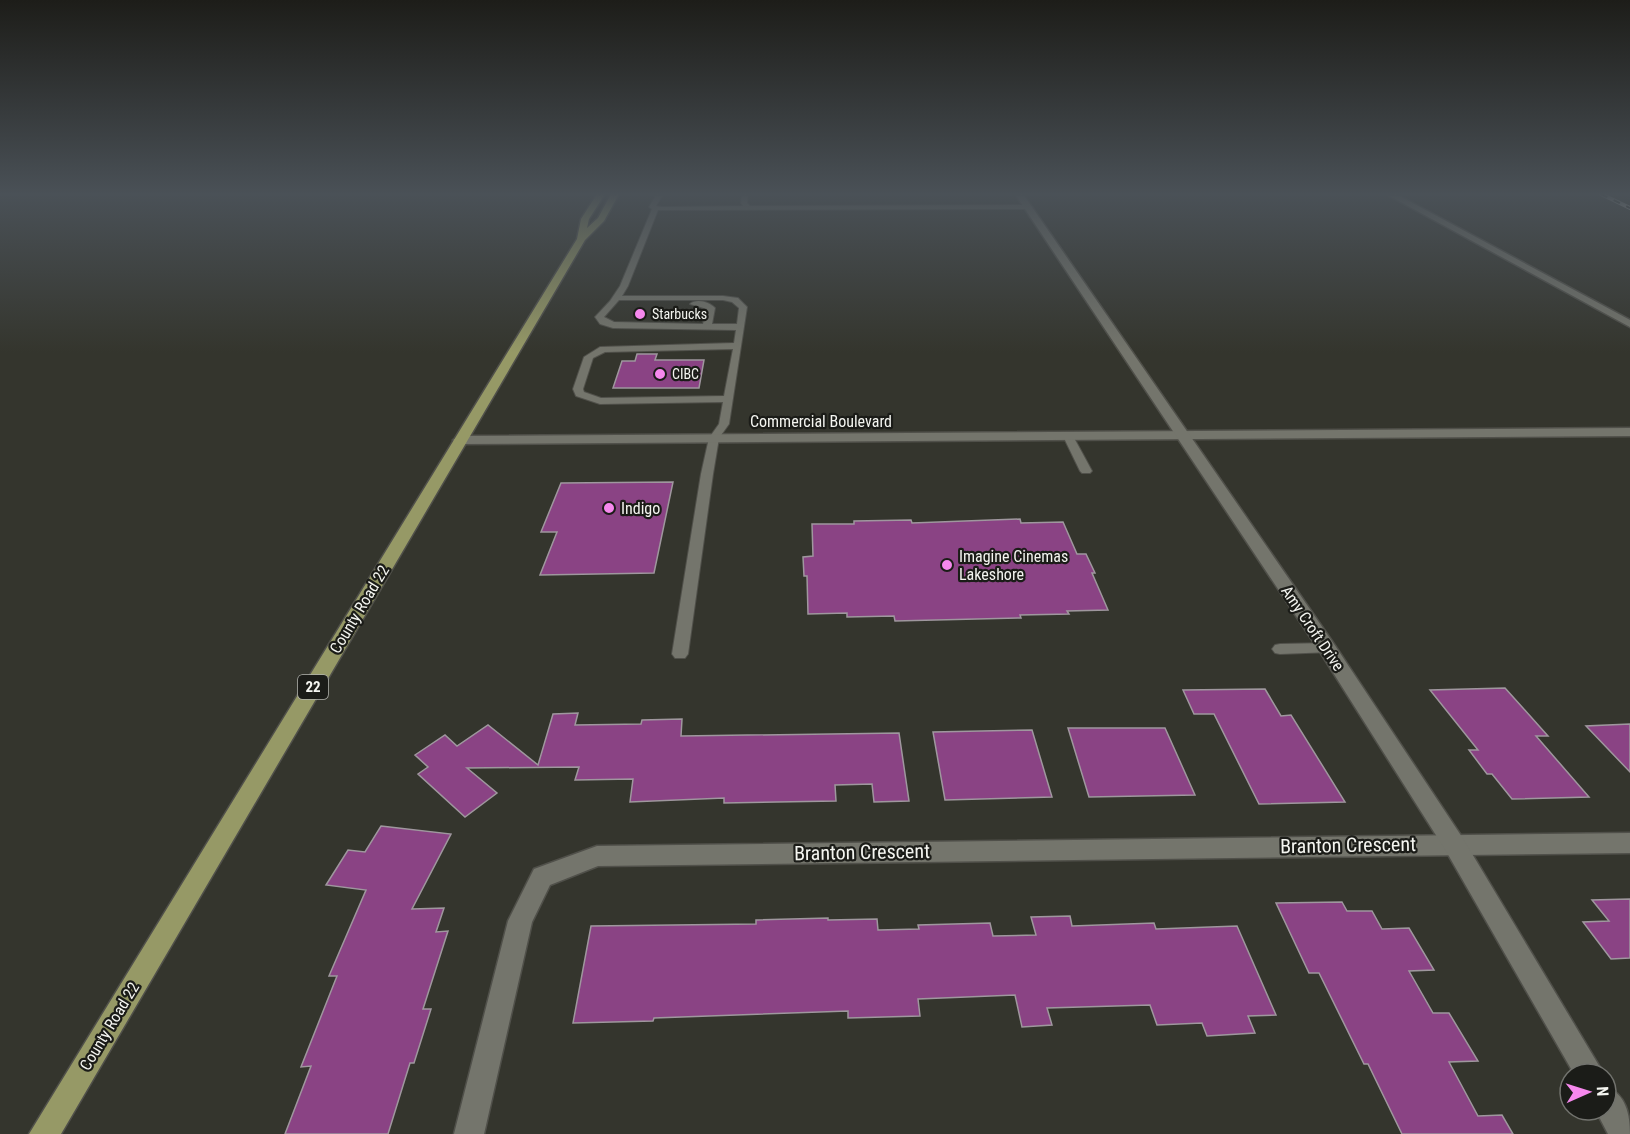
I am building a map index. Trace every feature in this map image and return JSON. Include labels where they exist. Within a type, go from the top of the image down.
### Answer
[{"type":"main road","name":"County Road 22","points":[[44,1134],[576,247]]},
{"type":"street","name":"Amy Croft Drive","points":[[1055,247],[1327,648],[1454,844],[1583,1062]]},
{"type":"street","points":[[1488,247],[1630,324]]},
{"type":"street","name":"Commercial Boulevard","points":[[460,440],[1630,432]]},
{"type":"street","name":"Branton Crescent","points":[[469,1134],[520,921],[542,877],[597,856],[1630,843]]},
{"type":"lane","points":[[640,247],[624,286],[599,317],[603,322],[613,325],[741,327]]},
{"type":"lane","points":[[615,300],[723,298],[735,300],[743,307],[724,424],[714,438],[680,654]]},
{"type":"lane","points":[[615,300],[704,304],[711,308],[707,326]]},
{"type":"lane","points":[[729,399],[600,401],[587,398],[580,394],[578,389],[590,357],[603,349],[738,346]]},
{"type":"lane","points":[[1068,436],[1086,471]]},
{"type":"lane","points":[[1280,649],[1327,648]]},
{"type":"building","name":"CIBC","points":[[637,354],[657,354],[655,360],[704,360],[699,388],[613,388],[622,361],[635,361]]},
{"type":"building","name":"Indigo","points":[[673,482],[654,573],[540,575],[557,532],[541,532],[561,483]]},
{"type":"building","name":"Imagine Cinemas Lakeshore","points":[[1020,519],[1021,523],[1063,522],[1077,554],[1086,554],[1108,610],[1020,615],[1021,618],[895,621],[894,616],[847,617],[847,613],[808,614],[807,576],[804,576],[803,557],[813,556],[812,524],[854,524],[854,521],[911,520],[912,523]]},
{"type":"building","points":[[1505,688],[1548,736],[1536,736],[1589,797],[1512,799],[1492,774],[1487,774],[1469,750],[1478,750],[1430,690]]},
{"type":"building","points":[[1265,689],[1281,716],[1291,715],[1345,802],[1259,804],[1214,714],[1194,714],[1183,690]]},
{"type":"building","points":[[578,713],[575,725],[641,724],[642,720],[682,719],[681,736],[899,733],[909,801],[874,802],[872,784],[835,785],[836,801],[724,803],[724,798],[630,802],[633,779],[575,780],[579,767],[467,768],[497,793],[465,817],[418,774],[428,767],[415,755],[445,735],[457,746],[488,725],[538,765],[553,714]]},
{"type":"building","points":[[1630,724],[1630,772],[1586,726]]},
{"type":"building","points":[[1068,728],[1165,728],[1195,795],[1089,797]]},
{"type":"building","points":[[1032,730],[1052,797],[945,800],[933,732]]},
{"type":"building","points":[[381,826],[451,834],[412,909],[444,908],[436,932],[448,931],[423,1009],[431,1009],[414,1063],[410,1063],[388,1134],[285,1134],[311,1066],[301,1067],[337,976],[329,976],[366,890],[326,885],[348,850],[365,852]]},
{"type":"building","points":[[1630,899],[1630,958],[1611,959],[1583,922],[1609,921],[1592,900]]},
{"type":"building","points":[[1342,902],[1347,911],[1372,911],[1382,929],[1409,928],[1434,970],[1409,971],[1433,1013],[1449,1013],[1478,1061],[1449,1062],[1478,1116],[1502,1115],[1513,1134],[1402,1134],[1368,1064],[1364,1064],[1319,973],[1309,973],[1276,903]]},
{"type":"building","points":[[1070,916],[1072,926],[1154,923],[1156,929],[1237,926],[1276,1015],[1248,1016],[1255,1033],[1207,1036],[1202,1023],[1157,1025],[1150,1005],[1047,1008],[1052,1025],[1022,1027],[1015,995],[918,999],[920,1016],[848,1018],[848,1011],[573,1023],[591,926],[756,924],[756,920],[828,918],[828,920],[877,919],[878,930],[919,929],[918,925],[990,923],[993,936],[1036,935],[1031,917]]},
{"type":"place","name":"Starbucks","points":[[640,314]]},
{"type":"place","name":"CIBC","points":[[660,374]]},
{"type":"place","name":"Indigo","points":[[609,508]]},
{"type":"place","name":"Imagine Cinemas Lakeshore","points":[[947,565]]}]
